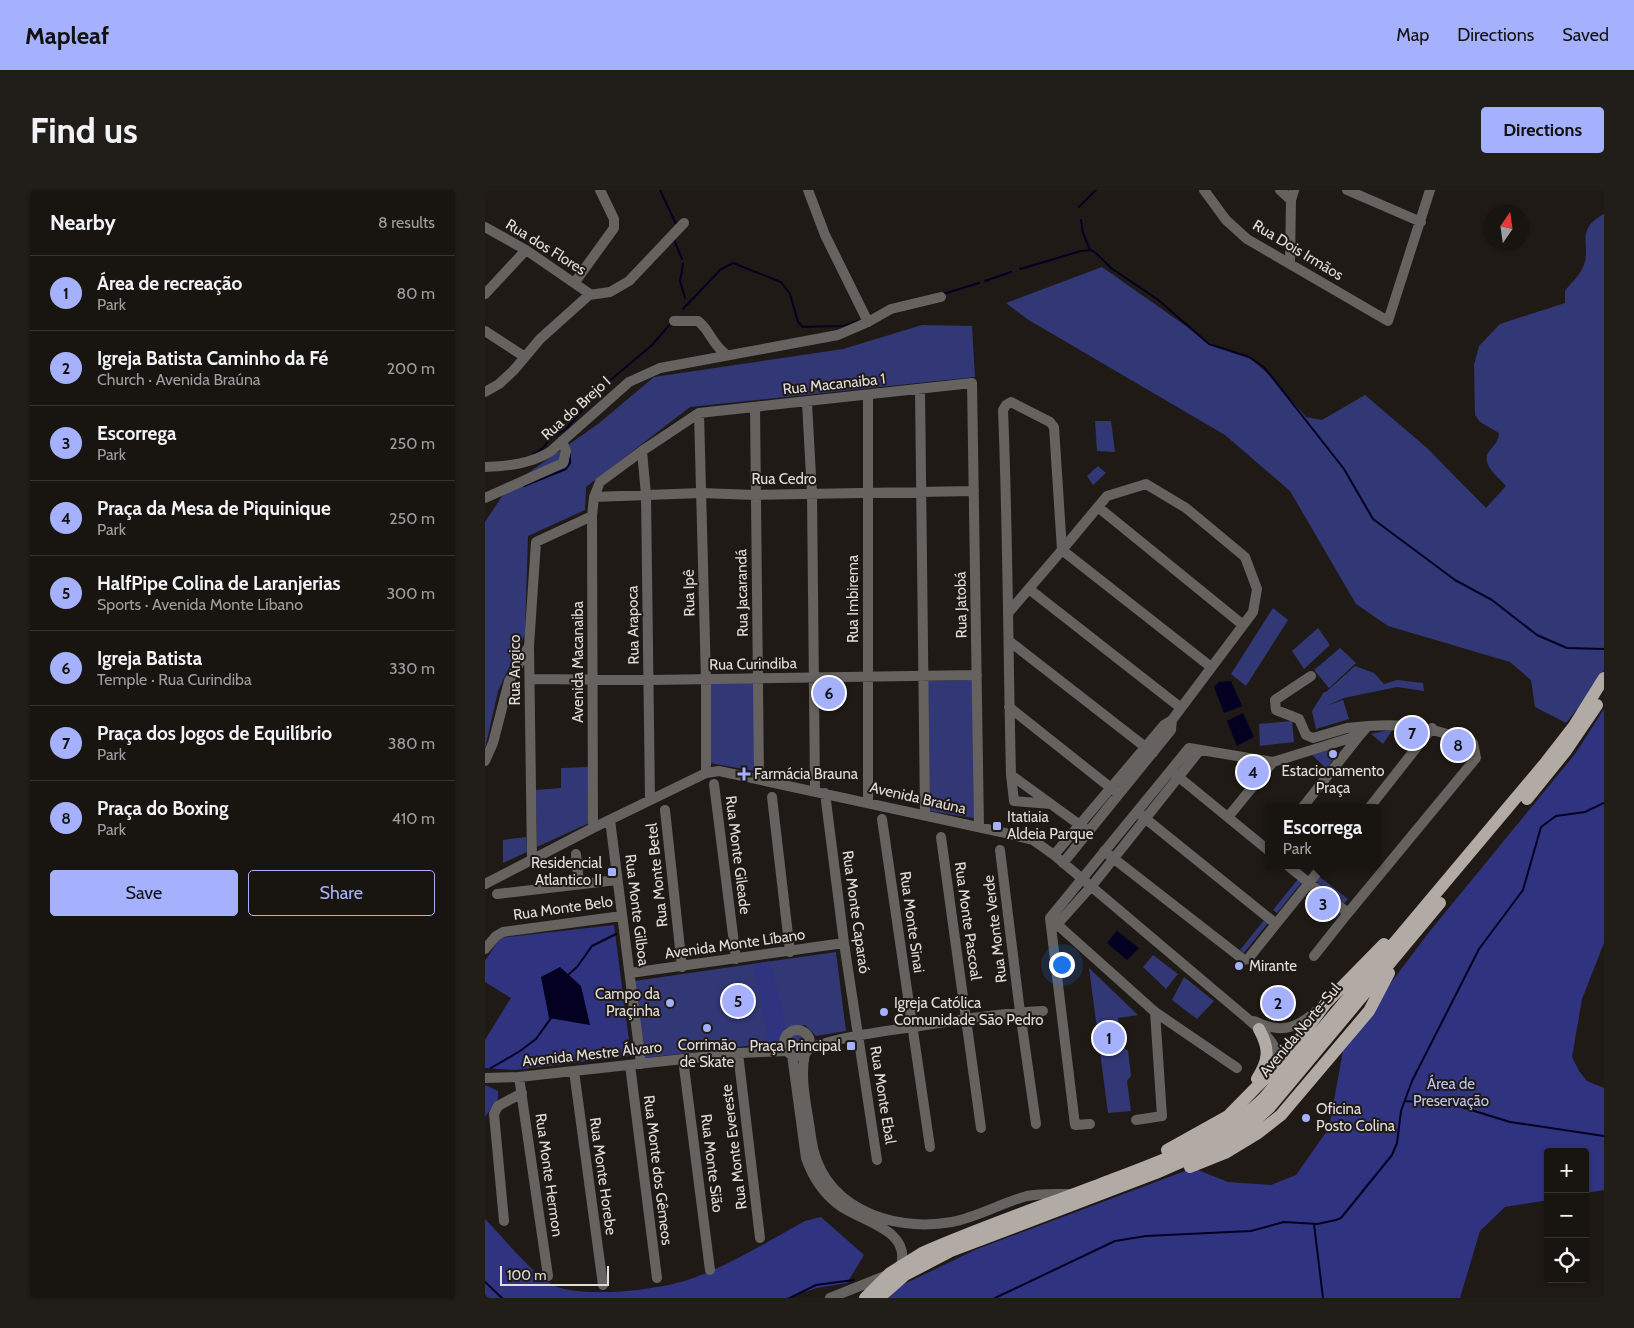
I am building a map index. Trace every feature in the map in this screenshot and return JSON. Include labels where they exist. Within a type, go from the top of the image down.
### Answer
[{"type":"main road","name":"Avenida Norte-Sul","points":[[1360,993],[1422,911],[1574,726],[1604,678]]},
{"type":"main road","name":"Avenida Norte-Sul","points":[[879,1298],[905,1276],[951,1251],[1155,1173],[1226,1141],[1262,1107],[1360,993],[1408,941],[1565,752],[1604,694]]},
{"type":"main road","points":[[1122,1176],[1148,1158],[1212,1126],[1237,1106],[1299,1041],[1325,1004],[1336,992],[1384,944],[1422,911]]},
{"type":"main road","points":[[1155,1173],[1186,1168],[1212,1159],[1241,1144],[1281,1115],[1369,1011],[1408,941]]},
{"type":"main road","points":[[1336,992],[1347,987],[1360,993],[1368,1004],[1357,1025]]},
{"type":"main road","points":[[1237,1106],[1258,1078],[1267,1060],[1269,1050],[1259,1029]]},
{"type":"main road","points":[[1277,1065],[1272,1075],[1255,1093],[1255,1099],[1273,1117],[1281,1115]]},
{"type":"main road","name":"Avenida Norte-Sul","points":[[865,1298],[890,1273],[932,1248],[1186,1150],[1218,1134],[1262,1107]]},
{"type":"street","points":[[575,282],[614,228],[614,219],[600,190]]},
{"type":"street","points":[[808,190],[825,235],[868,322]]},
{"type":"street","name":"Rua Dois Irmãos","points":[[1206,190],[1226,220],[1247,240],[1290,263],[1388,322],[1421,222]]},
{"type":"street","points":[[1281,190],[1293,195],[1290,263]]},
{"type":"street","points":[[1347,190],[1421,222],[1430,190]]},
{"type":"street","points":[[485,392],[499,384],[541,339],[590,294],[603,294],[623,286],[684,223]]},
{"type":"street","name":"Rua dos Flores","points":[[485,227],[526,250],[590,294]]},
{"type":"street","points":[[485,294],[526,250]]},
{"type":"street","name":"Rua do Brejo I","points":[[485,467],[510,466],[536,460],[550,452],[629,382],[672,364],[838,335],[868,322],[891,309],[941,297]]},
{"type":"street","points":[[674,322],[698,321],[707,330],[717,348],[727,355]]},
{"type":"street","points":[[485,331],[525,357]]},
{"type":"street","name":"Rua Macanaiba 1","points":[[699,413],[868,396],[972,383]]},
{"type":"street","name":"Rua Jatobá","points":[[972,383],[979,827]]},
{"type":"street","points":[[920,389],[925,815]]},
{"type":"street","name":"Rua Imbirema","points":[[868,396],[868,802]]},
{"type":"street","points":[[807,402],[812,494],[815,790]]},
{"type":"street","points":[[1052,804],[1014,801],[1011,774],[1009,612],[1003,410],[1008,403],[1016,403],[1050,422],[1054,427],[1062,550],[1211,667]]},
{"type":"street","name":"Rua Jacarandá","points":[[755,407],[759,779]]},
{"type":"street","points":[[594,496],[601,482],[642,450],[699,413]]},
{"type":"street","name":"Rua Ipê","points":[[699,413],[706,680],[706,773]]},
{"type":"street","points":[[485,498],[563,463],[566,451],[562,441]]},
{"type":"street","name":"Rua Arapoca","points":[[642,450],[646,495],[650,800]]},
{"type":"street","points":[[1009,612],[1107,496],[1146,484],[1186,508],[1245,557],[1257,589],[1253,612],[1172,720],[1171,730],[1150,750],[1115,791],[1080,824],[1054,855]]},
{"type":"street","name":"Rua Cedro","points":[[594,496],[701,493],[755,495],[974,491]]},
{"type":"street","name":"Avenida Macanaiba","points":[[593,828],[594,496]]},
{"type":"street","points":[[1098,507],[1243,625]]},
{"type":"street","name":"Rua Angico","points":[[532,860],[529,646],[536,542],[593,516]]},
{"type":"street","points":[[1029,589],[1181,708]]},
{"type":"street","points":[[1009,641],[1150,750]]},
{"type":"street","points":[[485,761],[493,742],[509,682],[529,646]]},
{"type":"street","name":"Rua Curindiba","points":[[529,679],[706,680],[977,675]]},
{"type":"street","points":[[1311,676],[1275,700],[1276,710],[1299,719],[1306,736],[1313,738],[1347,728],[1398,724],[1432,728],[1473,743],[1475,758],[1314,956]]},
{"type":"street","points":[[1009,708],[1115,791]]},
{"type":"street","points":[[1305,804],[1368,726]]},
{"type":"street","points":[[1372,804],[1432,728]]},
{"type":"street","points":[[1090,1124],[1075,1125],[1053,924],[1082,878],[1189,748],[1273,762],[1360,734]]},
{"type":"street","points":[[1053,924],[1091,887],[1200,750]]},
{"type":"street","points":[[1228,817],[1273,762]]},
{"type":"street","name":"Avenida Braúna","points":[[485,884],[650,800],[706,773],[719,771],[815,790],[979,827],[1033,840],[1054,855],[1259,1029],[1273,1043],[1277,1053],[1277,1065]]},
{"type":"street","points":[[1170,771],[1265,847]]},
{"type":"street","points":[[1011,774],[1089,831]]},
{"type":"street","name":"Rua Monte Gileade","points":[[714,784],[736,959]]},
{"type":"street","points":[[1063,863],[1089,831],[1115,791]]},
{"type":"street","name":"Rua Monte Caparaó","points":[[825,793],[858,1035]]},
{"type":"street","points":[[772,797],[790,952]]},
{"type":"street","name":"Rua Monte Betel","points":[[665,810],[681,967]]},
{"type":"street","points":[[1137,811],[1275,923]]},
{"type":"street","name":"Rua Monte Sinai","points":[[882,819],[930,1147]]},
{"type":"street","name":"Rua Monte Gilboa","points":[[610,820],[630,974],[636,1065]]},
{"type":"street","name":"Rua Monte Pascoal","points":[[941,837],[981,1128]]},
{"type":"street","name":"Rua Monte Verde","points":[[1001,850],[1020,1012],[1037,1124]]},
{"type":"street","points":[[1104,852],[1244,960],[1249,959],[1275,923],[1320,869]]},
{"type":"street","points":[[576,854],[579,884]]},
{"type":"street","points":[[1292,869],[1348,914]]},
{"type":"street","points":[[497,894],[617,880]]},
{"type":"street","name":"Rua Monte Belo","points":[[486,945],[496,936],[511,930],[622,916]]},
{"type":"street","points":[[1053,924],[1155,1012],[1237,1068]]},
{"type":"street","name":"Avenida Monte Líbano","points":[[630,974],[844,943]]},
{"type":"street","name":"Avenida Braúna","points":[[1248,1019],[1271,1028],[1290,1029],[1325,1004]]},
{"type":"street","points":[[788,1050],[858,1035],[1020,1012],[1043,1011]]},
{"type":"street","points":[[1136,1120],[1162,1116],[1155,1012]]},
{"type":"street","points":[[901,1265],[902,1250],[890,1233],[839,1205],[819,1185],[812,1173],[807,1158],[788,1050],[787,1036],[796,1030],[803,1032],[808,1047],[803,1071],[813,1157],[825,1180],[844,1199],[863,1210],[910,1224],[931,1225],[964,1219],[1025,1197],[1072,1194]]},
{"type":"street","name":"Rua Monte Ebal","points":[[858,1035],[877,1160]]},
{"type":"street","name":"Avenida Mestre Álvaro","points":[[485,1078],[519,1078],[738,1053],[788,1050]]},
{"type":"street","name":"Rua Monte Evereste","points":[[738,1053],[760,1238]]},
{"type":"street","name":"Rua Monte Sião","points":[[683,1060],[710,1270]]},
{"type":"street","name":"Rua Monte dos Gêmeos","points":[[636,1065],[657,1278]]},
{"type":"street","name":"Rua Monte Horebe","points":[[574,1071],[603,1285]]},
{"type":"street","name":"Rua Monte Hermon","points":[[519,1078],[549,1276]]},
{"type":"street","points":[[504,1221],[494,1114],[498,1106],[521,1093]]},
{"type":"street","points":[[830,1298],[890,1273]]},
{"type":"shaded area","points":[[1604,214],[1604,670],[1587,697],[1566,723],[1535,707],[1531,680],[1510,662],[1388,626],[1356,604],[1290,491],[1225,435],[1027,319],[1006,303],[1102,267],[1210,343],[1251,359],[1269,375],[1306,417],[1322,420],[1365,395],[1427,448],[1486,508],[1506,486],[1494,474],[1487,460],[1487,455],[1496,442],[1499,433],[1480,422],[1475,415],[1474,365],[1479,346],[1500,324],[1565,303],[1565,291],[1580,272],[1585,261],[1586,233],[1594,220]]},
{"type":"shaded area","points":[[922,325],[972,326],[975,377],[690,407],[586,487],[585,510],[528,536],[525,634],[498,691],[485,749],[485,522],[508,487],[598,424],[654,377],[843,349]]},
{"type":"shaded area","points":[[1095,421],[1111,421],[1115,452],[1097,451]]},
{"type":"shaded area","points":[[1098,466],[1106,473],[1093,485],[1087,476]]},
{"type":"shaded area","points":[[1273,608],[1288,620],[1246,686],[1231,674]]},
{"type":"shaded area","points":[[1318,628],[1330,645],[1304,669],[1292,651]]},
{"type":"shaded area","points":[[1340,648],[1356,663],[1329,688],[1314,670]]},
{"type":"shaded area","points":[[1355,666],[1374,673],[1384,684],[1397,680],[1423,683],[1424,691],[1397,687],[1344,698],[1326,706],[1343,700],[1349,719],[1316,729],[1312,711],[1324,692]]},
{"type":"shaded area","points":[[973,680],[974,818],[929,811],[928,681]]},
{"type":"shaded area","points":[[709,683],[754,683],[754,771],[710,763]]},
{"type":"shaded area","points":[[1292,721],[1294,742],[1260,746],[1259,724]]},
{"type":"shaded area","points":[[1393,729],[1383,744],[1371,734]]},
{"type":"shaded area","points":[[1328,750],[1334,757],[1327,769],[1312,755]]},
{"type":"shaded area","points":[[589,767],[589,823],[537,847],[536,790],[561,788],[561,768]]},
{"type":"shaded area","points":[[526,837],[527,852],[503,863],[503,840]]},
{"type":"shaded area","points":[[1320,877],[1348,899],[1343,905],[1316,881]]},
{"type":"shaded area","points":[[1298,879],[1302,882],[1277,913],[1273,910]]},
{"type":"shaded area","points":[[1312,889],[1340,914],[1335,919],[1307,894]]},
{"type":"shaded area","points":[[1265,919],[1269,922],[1244,953],[1240,950]]},
{"type":"shaded area","points":[[836,952],[846,1031],[816,1036],[805,1025],[786,1028],[780,1042],[645,1058],[634,981]]},
{"type":"shaded area","points":[[1153,955],[1178,974],[1166,989],[1143,967]]},
{"type":"shaded area","points":[[1089,968],[1138,1015],[1118,1018],[1122,1046],[1128,1051],[1131,1076],[1127,1081],[1131,1111],[1108,1113]]},
{"type":"shaded area","points":[[1184,977],[1214,1001],[1197,1019],[1172,1000]]},
{"type":"shaded area","points":[[798,1033],[805,1036],[808,1043],[805,1050],[798,1053],[791,1050],[788,1043],[791,1036]]},
{"type":"green space","name":"Área de Preservação","points":[[1604,709],[1604,943],[1582,999],[1572,1057],[1587,1081],[1604,1088],[1604,1190],[1589,1192],[1589,1148],[1544,1148],[1544,1201],[1505,1207],[1480,1231],[1460,1298],[889,1298],[898,1287],[977,1249],[1193,1168],[1228,1182],[1271,1185],[1296,1175],[1329,1128],[1344,1045],[1430,931],[1575,754]]},
{"type":"green space","points":[[614,925],[631,1056],[515,1070],[485,1068],[485,1040],[511,998],[485,982],[485,961],[500,938]]},
{"type":"green space","points":[[770,961],[786,1028],[780,1042],[769,1044],[754,964]]},
{"type":"green space","points":[[485,1085],[498,1091],[498,1099],[485,1117]]},
{"type":"green space","points":[[821,1217],[864,1255],[847,1283],[817,1288],[786,1298],[485,1298],[485,1219],[538,1274],[557,1287],[588,1292],[607,1292],[646,1289],[682,1282],[738,1258],[805,1221]]},
{"type":"water","points":[[1231,681],[1242,706],[1224,713],[1214,687],[1219,682]]},
{"type":"water","points":[[1243,713],[1254,737],[1237,746],[1227,721]]},
{"type":"water","points":[[1117,931],[1139,948],[1127,960],[1107,943]]},
{"type":"water","points":[[560,967],[581,986],[590,1025],[549,1018],[541,977]]},
{"type":"waterway","points":[[660,190],[677,226]]},
{"type":"waterway","points":[[1079,207],[1096,190]]},
{"type":"waterway","points":[[1081,220],[1083,233],[1090,250]]},
{"type":"waterway","points":[[674,240],[682,259]]},
{"type":"waterway","points":[[1020,269],[1081,251],[1091,250],[1096,253],[1111,268],[1157,299],[1209,344],[1249,357],[1264,367],[1344,469],[1373,519],[1455,580],[1492,600],[1537,635],[1567,648],[1604,649]]},
{"type":"waterway","points":[[683,309],[720,270],[733,263],[781,282],[790,294],[798,322],[803,327],[843,326],[858,321]]},
{"type":"waterway","points":[[683,264],[680,281],[685,298]]},
{"type":"waterway","points":[[985,281],[1011,272]]},
{"type":"waterway","points":[[943,294],[979,283]]},
{"type":"waterway","points":[[531,456],[543,448],[551,438],[566,429],[600,389],[652,345],[672,322]]},
{"type":"waterway","points":[[524,486],[566,469],[570,463],[570,454]]},
{"type":"waterway","points":[[995,1298],[1115,1241],[1146,1236],[1251,1231],[1284,1222],[1317,1224],[1341,1218],[1392,1155],[1397,1143],[1401,1111],[1412,1081],[1479,949],[1523,890],[1541,827],[1556,816],[1585,812],[1604,803]]},
{"type":"waterway","points":[[568,975],[577,967],[592,946],[616,934]]},
{"type":"waterway","points":[[491,1068],[536,1039],[551,1018]]},
{"type":"waterway","points":[[1405,1101],[1455,1105],[1510,1122],[1604,1136]]},
{"type":"waterway","points":[[1314,1224],[1323,1298]]},
{"type":"waterway","points":[[790,1298],[816,1285],[854,1280]]},
{"type":"waterway","points":[[485,1282],[502,1298]]},
{"type":"place","name":"Igreja Batista","points":[[829,693]]},
{"type":"place","name":"Praça dos Jogos de Equilíbrio","points":[[1412,733]]},
{"type":"place","name":"Praça do Boxing","points":[[1458,745]]},
{"type":"place","name":"Estacionamento Praça","points":[[1333,754]]},
{"type":"place","name":"Praça da Mesa de Piquinique","points":[[1253,772]]},
{"type":"place","name":"Farmácia Brauna","points":[[744,774]]},
{"type":"place","name":"Itatiaia Aldeia Parque","points":[[997,826]]},
{"type":"place","name":"Residencial Atlantico II","points":[[612,872]]},
{"type":"place","name":"Escorrega","points":[[1323,904]]},
{"type":"place","name":"Mirante","points":[[1239,966]]},
{"type":"place","name":"HalfPipe Colina de Laranjerias","points":[[738,1001]]},
{"type":"place","name":"Campo da Praçinha","points":[[670,1003]]},
{"type":"place","name":"Igreja Batista Caminho da Fé","points":[[1278,1003]]},
{"type":"place","name":"Igreja Católica Comunidade São Pedro","points":[[884,1012]]},
{"type":"place","name":"Corrimão de Skate","points":[[707,1028]]},
{"type":"place","name":"Área de recreação","points":[[1109,1038]]},
{"type":"place","name":"Praça Principal","points":[[851,1046]]},
{"type":"place","name":"Oficina Posto Colina","points":[[1306,1118]]}]
